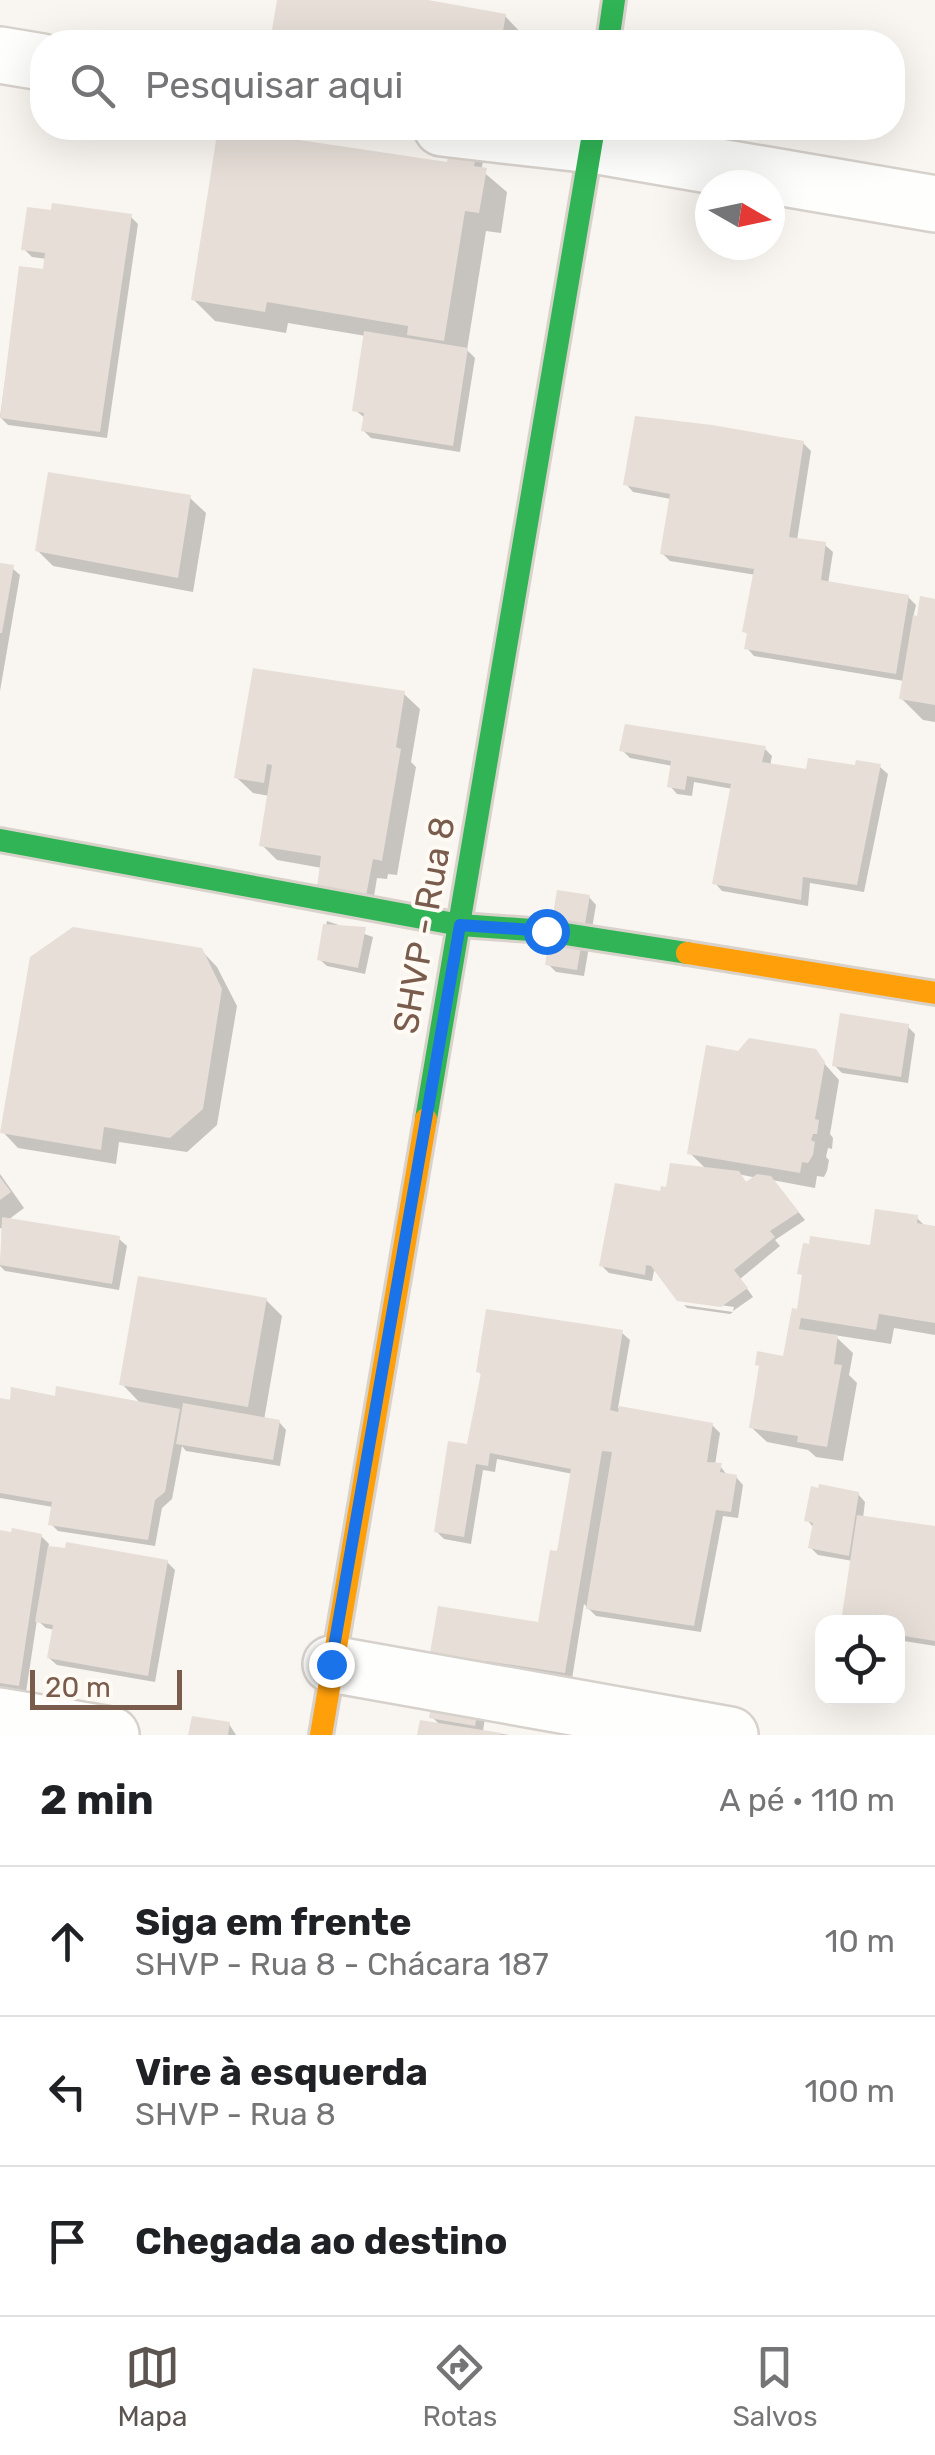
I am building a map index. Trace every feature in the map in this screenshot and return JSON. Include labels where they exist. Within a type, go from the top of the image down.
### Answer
[{"type":"street","points":[[610,30],[614,0]]},
{"type":"street","points":[[0,54],[30,60]]},
{"type":"street","name":"SHVP - Rua 8","points":[[321,1735],[592,140]]},
{"type":"street","points":[[613,140],[935,204]]},
{"type":"street","points":[[0,840],[460,925],[546,931],[935,993]]},
{"type":"street","points":[[331,1664],[730,1735]]},
{"type":"street","points":[[0,1716],[111,1735]]},
{"type":"building","points":[[277,0],[428,0],[506,14],[503,30],[272,30]]},
{"type":"building","points":[[216,140],[299,140],[447,162],[451,140],[463,140],[476,156],[474,166],[487,168],[479,213],[465,211],[444,341],[407,335],[408,326],[267,302],[265,312],[191,300]]},
{"type":"building","points":[[52,203],[132,214],[100,432],[0,418],[19,266],[43,269],[45,253],[21,250],[27,207],[51,210]]},
{"type":"building","points":[[364,331],[468,348],[453,446],[361,431],[364,413],[352,411]]},
{"type":"building","points":[[635,416],[804,441],[789,537],[826,542],[821,580],[909,595],[896,674],[744,649],[747,633],[742,632],[754,569],[660,554],[670,494],[623,485]]},
{"type":"building","points":[[48,472],[191,495],[178,578],[35,551]]},
{"type":"building","points":[[0,563],[14,565],[2,633],[0,633]]},
{"type":"building","points":[[920,596],[935,599],[935,705],[899,699],[913,615],[917,616]]},
{"type":"building","points":[[253,668],[405,691],[396,747],[401,749],[382,861],[373,859],[366,896],[317,888],[321,856],[259,846],[272,765],[267,764],[264,783],[234,778]]},
{"type":"building","points":[[625,724],[766,746],[762,762],[806,769],[808,758],[855,765],[856,760],[881,764],[857,885],[803,877],[801,900],[712,884],[731,784],[687,776],[685,790],[667,787],[671,761],[619,751]]},
{"type":"building","points":[[557,890],[590,895],[577,970],[545,965]]},
{"type":"building","points":[[323,924],[366,927],[358,968],[317,960]]},
{"type":"building","points":[[73,927],[202,948],[222,989],[203,1109],[170,1138],[104,1127],[101,1150],[0,1133],[30,957]]},
{"type":"building","points":[[840,1013],[909,1024],[901,1077],[832,1066]]},
{"type":"building","points":[[749,1038],[816,1049],[825,1062],[815,1119],[819,1120],[817,1134],[811,1140],[815,1142],[813,1155],[808,1163],[802,1162],[800,1173],[687,1154],[706,1045],[738,1051]]},
{"type":"building","points":[[670,1163],[739,1171],[746,1182],[757,1174],[771,1176],[799,1212],[770,1231],[775,1237],[734,1270],[748,1288],[721,1307],[677,1301],[651,1266],[646,1265],[645,1275],[599,1266],[615,1183],[660,1191],[661,1186],[666,1187]]},
{"type":"building","points":[[0,1177],[11,1192],[0,1200]]},
{"type":"building","points":[[875,1209],[918,1215],[917,1223],[935,1226],[935,1323],[879,1314],[876,1330],[801,1318],[799,1329],[838,1335],[834,1364],[842,1365],[827,1447],[797,1442],[798,1436],[749,1428],[759,1366],[755,1365],[757,1351],[783,1356],[792,1308],[797,1309],[802,1275],[797,1274],[803,1243],[809,1244],[810,1236],[870,1245]]},
{"type":"building","points":[[2,1217],[120,1236],[112,1284],[0,1265]]},
{"type":"building","points":[[138,1276],[267,1298],[248,1407],[119,1385]]},
{"type":"building","points":[[486,1309],[623,1330],[610,1410],[618,1412],[619,1406],[713,1423],[707,1462],[722,1463],[720,1472],[737,1475],[731,1512],[716,1510],[694,1626],[586,1609],[612,1452],[602,1451],[565,1673],[486,1661],[475,1726],[429,1718],[440,1654],[430,1653],[438,1606],[538,1622],[550,1550],[557,1551],[571,1469],[490,1453],[488,1466],[476,1464],[464,1537],[434,1532],[448,1441],[467,1444],[481,1373],[476,1372]]},
{"type":"building","points":[[56,1386],[180,1409],[165,1492],[155,1500],[148,1540],[48,1525],[52,1502],[0,1493],[0,1398],[10,1400],[11,1387],[55,1396]]},
{"type":"building","points":[[183,1403],[280,1420],[273,1460],[176,1444]]},
{"type":"building","points":[[819,1484],[859,1492],[849,1556],[808,1548],[813,1523],[804,1521],[811,1486],[818,1488]]},
{"type":"building","points":[[857,1515],[935,1526],[935,1641],[905,1636],[905,1615],[842,1615]]},
{"type":"building","points":[[12,1528],[42,1534],[19,1686],[0,1683],[0,1530],[11,1532]]},
{"type":"building","points":[[66,1542],[168,1560],[148,1676],[47,1658],[53,1625],[35,1622],[48,1546],[65,1548]]},
{"type":"building","points":[[192,1716],[230,1722],[228,1735],[188,1735]]},
{"type":"building","points":[[420,1720],[501,1733],[501,1735],[417,1735]]},
{"type":"traffic: fast","points":[[610,30],[614,0]]},
{"type":"traffic: fast","points":[[426,1119],[592,140]]},
{"type":"traffic: fast","points":[[0,840],[460,925],[546,931],[687,953]]},
{"type":"traffic: slow","points":[[687,953],[935,993]]},
{"type":"traffic: slow","points":[[321,1735],[426,1119]]},
{"type":"route","points":[[331,1664],[460,925],[546,931]]}]
